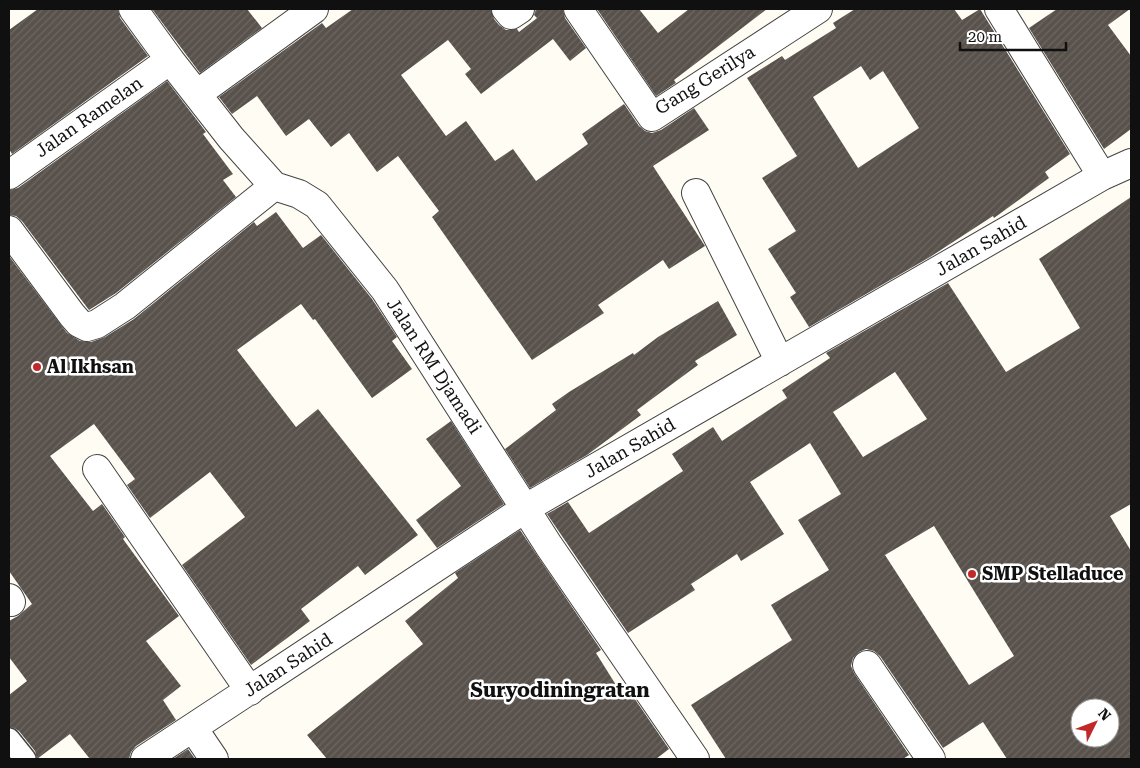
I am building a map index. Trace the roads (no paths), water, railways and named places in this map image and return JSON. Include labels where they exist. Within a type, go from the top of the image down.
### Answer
[{"type":"street","points":[[9,230],[72,315],[87,327],[97,324],[125,306],[274,186],[231,138],[170,60],[134,9]]},
{"type":"street","points":[[197,94],[314,9]]},
{"type":"street","points":[[506,9],[511,15],[520,9]]},
{"type":"street","name":"Gang Gerilya","points":[[578,9],[652,117],[818,9]]},
{"type":"street","points":[[999,9],[1102,176]]},
{"type":"street","name":"Jalan Ramelan","points":[[9,175],[170,60]]},
{"type":"street","name":"Jalan Sahid","points":[[145,759],[526,508],[1102,176],[1131,163]]},
{"type":"street","name":"Jalan RM Djamadi","points":[[274,186],[299,194],[317,205],[385,290],[549,546],[695,759]]},
{"type":"street","points":[[696,193],[780,362]]},
{"type":"street","points":[[96,468],[250,691]]},
{"type":"street","points":[[867,666],[932,759]]},
{"type":"street","points":[[193,728],[214,759]]},
{"type":"lane","points":[[9,739],[25,759]]},
{"type":"place","name":"Al Ikhsan","points":[[37,367]]},
{"type":"place","name":"SMP Stelladuce","points":[[972,574]]},
{"type":"district","name":"Suryodiningratan","points":[[560,690]]}]
